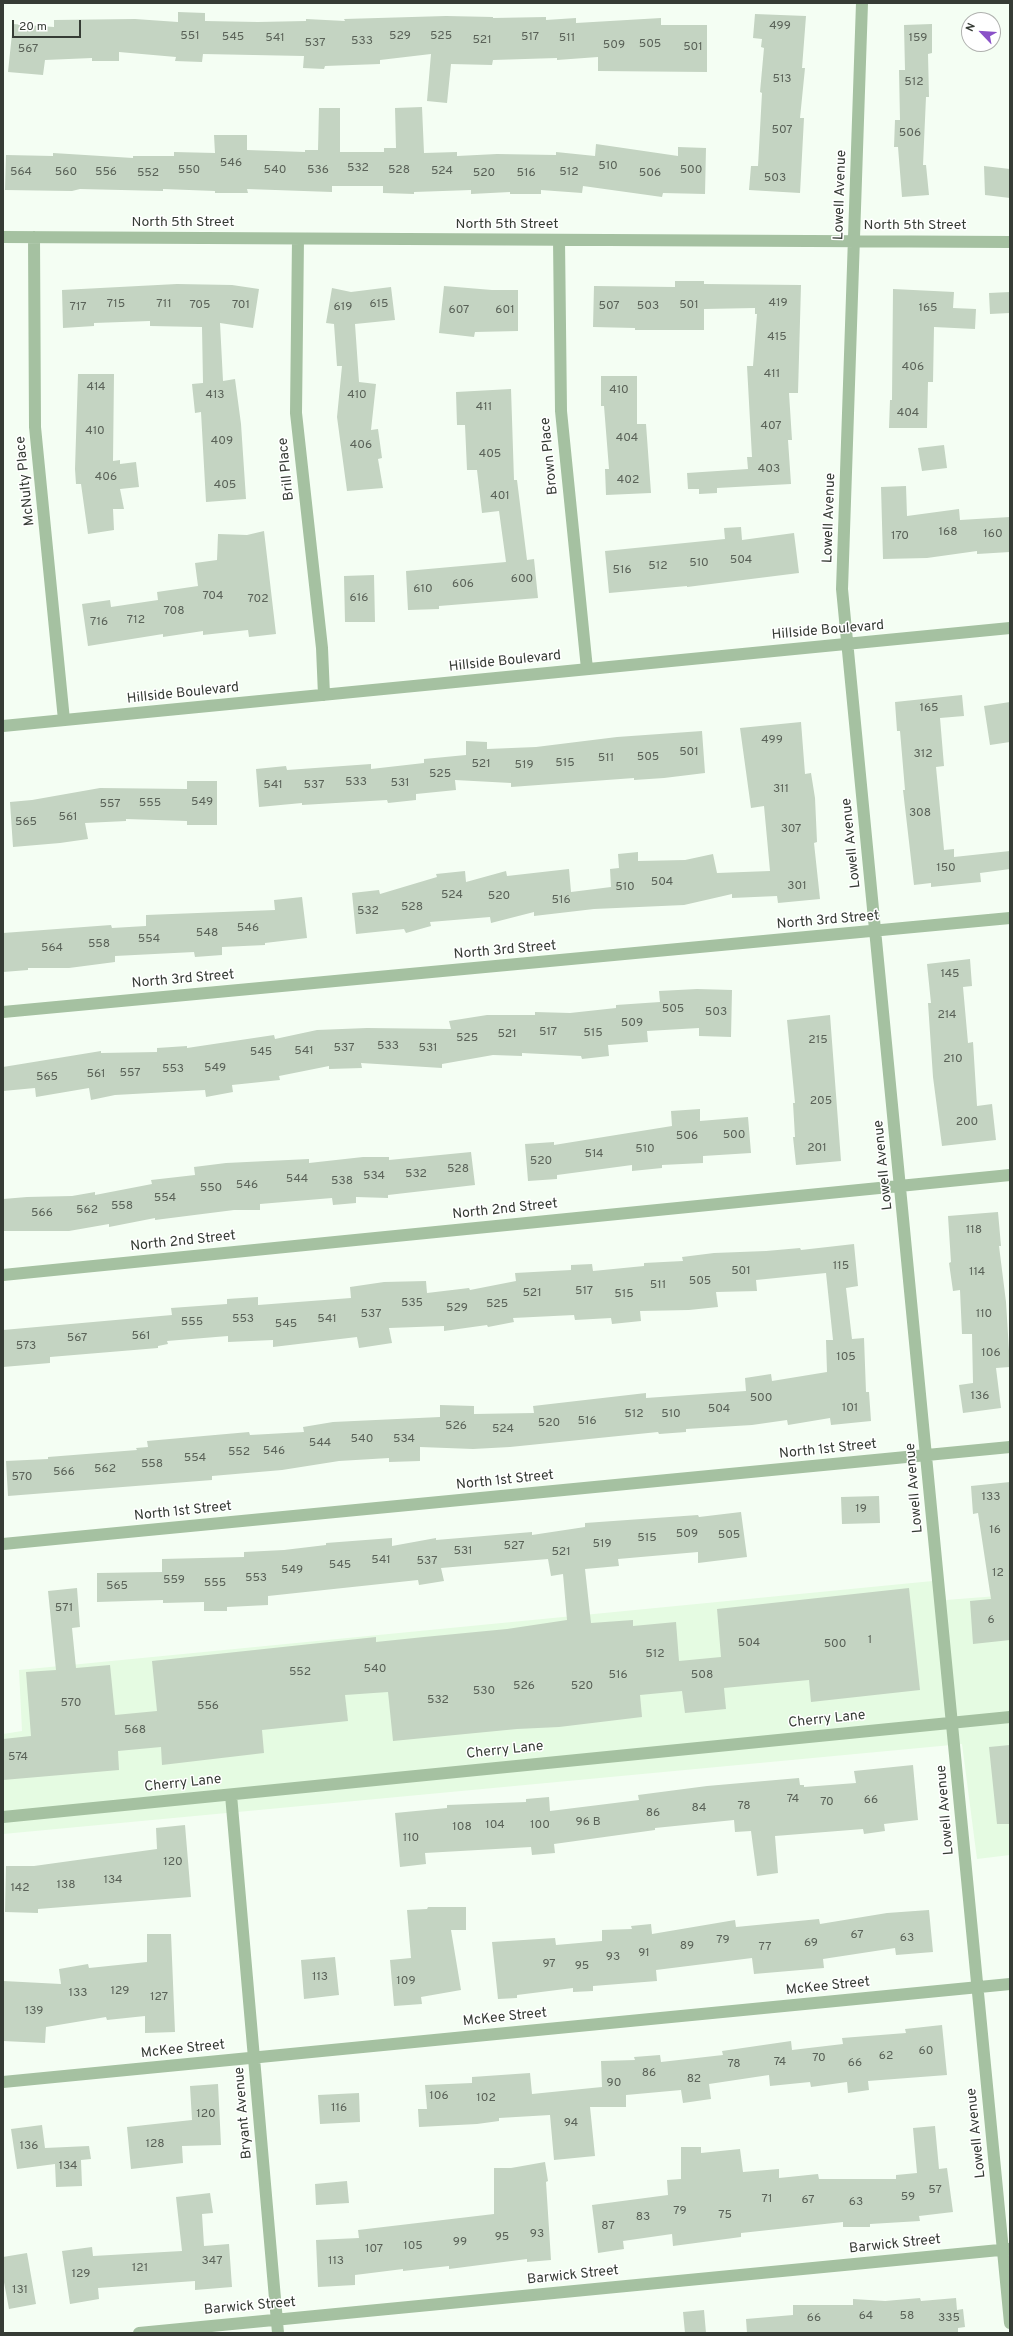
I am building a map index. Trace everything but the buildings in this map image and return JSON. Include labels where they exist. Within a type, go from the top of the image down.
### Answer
[{"type":"street","name":"Lowell Avenue","points":[[862,3],[842,588],[978,1988],[1007,2249],[1010,2323]]},
{"type":"street","name":"North 5th Street","points":[[3,237],[1010,242]]},
{"type":"street","name":"McNulty Place","points":[[34,237],[36,427],[64,720]]},
{"type":"street","name":"Brill Place","points":[[298,239],[296,413],[322,648],[324,695]]},
{"type":"street","name":"Brown Place","points":[[559,240],[561,411],[587,669]]},
{"type":"street","name":"Hillside Boulevard","points":[[3,726],[1010,628]]},
{"type":"street","name":"North 3rd Street","points":[[3,1012],[1010,918]]},
{"type":"street","name":"North 2nd Street","points":[[3,1275],[1010,1174]]},
{"type":"street","name":"North 1st Street","points":[[3,1544],[1010,1447]]},
{"type":"street","name":"Cherry Lane","points":[[3,1817],[1010,1717]]},
{"type":"street","name":"Bryant Avenue","points":[[231,1794],[278,2333]]},
{"type":"street","name":"McKee Street","points":[[3,2082],[1010,1984]]},
{"type":"street","name":"Barwick Street","points":[[138,2333],[1007,2249]]},
{"type":"shaded area","points":[[943,1580],[946,1600],[1010,1595],[1010,1855],[977,1859],[962,1744],[3,1834],[3,1734],[22,1731],[19,1670]]}]
